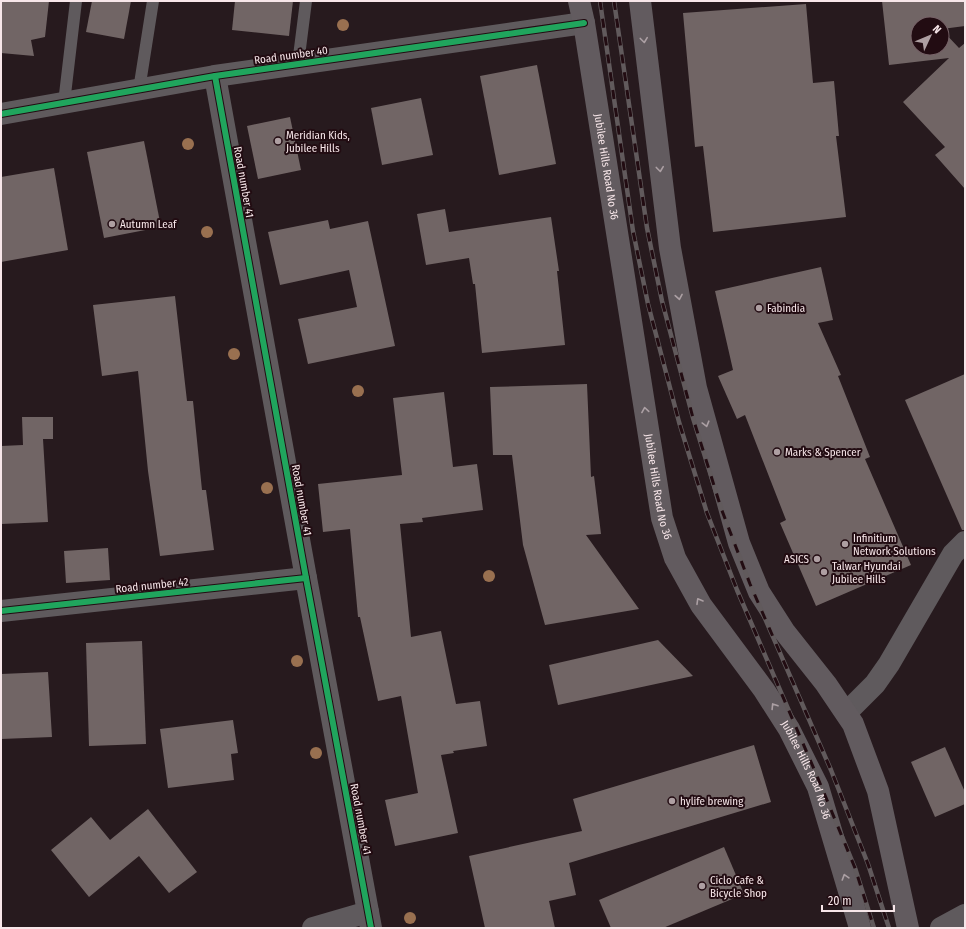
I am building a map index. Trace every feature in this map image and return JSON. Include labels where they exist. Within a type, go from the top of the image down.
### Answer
[{"type":"main road","name":"Jubilee Hills Road No 36","points":[[579,1],[584,23],[662,518],[676,558],[701,605],[764,690],[789,729],[818,787],[860,928]]},
{"type":"main road","points":[[640,1],[670,248],[696,388],[739,543],[759,592],[784,632],[826,684],[853,724],[878,792],[908,928]]},
{"type":"street","name":"Road number 40","points":[[1,114],[215,76],[584,23]]},
{"type":"street","name":"Road number 41","points":[[215,76],[370,920]]},
{"type":"street","points":[[846,713],[875,684],[889,664],[953,554],[965,542]]},
{"type":"street","name":"Road number 42","points":[[1,611],[306,578]]},
{"type":"street","points":[[941,928],[965,915]]},
{"type":"street","points":[[313,928],[370,920]]},
{"type":"lane","points":[[64,103],[76,1]]},
{"type":"lane","points":[[139,90],[153,1]]},
{"type":"lane","points":[[298,64],[306,1]]},
{"type":"building","points":[[1,1],[49,1],[45,37],[31,40],[34,56],[1,53]]},
{"type":"building","points":[[92,1],[131,1],[124,39],[86,32]]},
{"type":"building","points":[[235,1],[293,1],[289,36],[232,30]]},
{"type":"building","points":[[882,1],[965,1],[965,26],[950,28],[950,16],[910,16],[910,56],[950,56],[950,38],[959,48],[965,43],[965,189],[935,155],[945,147],[903,102],[949,58],[889,65]]},
{"type":"building","points":[[806,4],[813,83],[834,81],[839,136],[836,136],[846,217],[713,232],[703,146],[695,147],[683,13]]},
{"type":"building","points":[[537,65],[556,164],[499,175],[480,76]]},
{"type":"building","points":[[421,98],[433,155],[382,165],[371,108]]},
{"type":"building","points":[[290,117],[301,170],[258,179],[247,126]]},
{"type":"building","points":[[144,141],[161,227],[104,238],[87,152]]},
{"type":"building","points":[[54,168],[68,250],[1,262],[1,177]]},
{"type":"building","points":[[445,209],[449,232],[551,217],[559,271],[557,271],[565,345],[482,353],[475,284],[473,284],[469,258],[426,265],[417,214]]},
{"type":"building","points":[[328,220],[330,229],[368,221],[395,346],[308,364],[298,319],[357,307],[349,270],[280,285],[268,232]]},
{"type":"building","points":[[821,267],[833,320],[818,323],[841,375],[838,376],[870,457],[865,459],[911,565],[816,606],[780,523],[786,520],[745,415],[737,419],[718,376],[733,370],[715,291]]},
{"type":"building","points":[[175,296],[187,401],[193,401],[202,490],[206,490],[214,550],[160,556],[148,471],[138,371],[102,376],[93,305]]},
{"type":"building","points":[[965,374],[965,530],[962,530],[905,400]]},
{"type":"building","points":[[587,384],[591,477],[594,476],[601,534],[586,535],[639,609],[545,625],[523,545],[512,455],[493,455],[490,387]]},
{"type":"building","points":[[444,392],[453,467],[477,464],[483,510],[422,518],[423,522],[400,524],[411,637],[441,631],[456,704],[480,701],[487,746],[453,751],[454,753],[441,755],[458,833],[395,846],[385,800],[418,793],[401,696],[378,701],[360,617],[358,617],[350,529],[323,532],[318,484],[402,475],[393,398]]},
{"type":"building","points":[[22,417],[53,417],[53,439],[43,439],[48,522],[1,524],[1,446],[23,445]]},
{"type":"building","points":[[108,548],[110,580],[66,583],[64,551]]},
{"type":"building","points":[[658,640],[693,676],[558,705],[549,665]]},
{"type":"building","points":[[142,641],[146,744],[89,746],[86,643]]},
{"type":"building","points":[[48,672],[52,737],[1,739],[1,674]]},
{"type":"building","points":[[233,720],[238,753],[231,754],[234,780],[168,788],[160,729]]},
{"type":"building","points":[[754,745],[771,802],[569,863],[576,895],[549,901],[555,928],[485,928],[469,856],[582,831],[573,799]]},
{"type":"building","points":[[945,747],[965,792],[965,804],[935,817],[911,762]]},
{"type":"building","points":[[148,809],[197,872],[169,893],[139,856],[89,897],[51,850],[91,817],[110,840]]},
{"type":"building","points":[[724,847],[744,894],[663,928],[611,928],[599,900]]},
{"type":"railway","points":[[600,1],[633,231],[648,304],[679,422],[707,513],[737,590],[855,868],[874,928]]},
{"type":"railway","points":[[614,1],[647,228],[662,301],[693,418],[721,508],[750,584],[831,770],[868,864],[889,928]]},
{"type":"cycle path","points":[[1,114],[215,76],[584,23]]},
{"type":"cycle path","points":[[215,76],[371,928]]},
{"type":"cycle path","points":[[1,611],[306,578]]},
{"type":"place","name":"Meridian Kids, Jubilee Hills","points":[[278,141]]},
{"type":"place","name":"Autumn Leaf","points":[[112,224]]},
{"type":"place","name":"Fabindia","points":[[759,308]]},
{"type":"place","name":"Marks & Spencer","points":[[777,452]]},
{"type":"place","name":"Infinitium Network Solutions","points":[[845,544]]},
{"type":"place","name":"ASICS","points":[[817,559]]},
{"type":"place","name":"Talwar Hyundai Jubilee Hills","points":[[824,572]]},
{"type":"place","name":"hylife brewing","points":[[672,801]]},
{"type":"place","name":"Ciclo Cafe & Bicycle Shop","points":[[702,886]]}]
